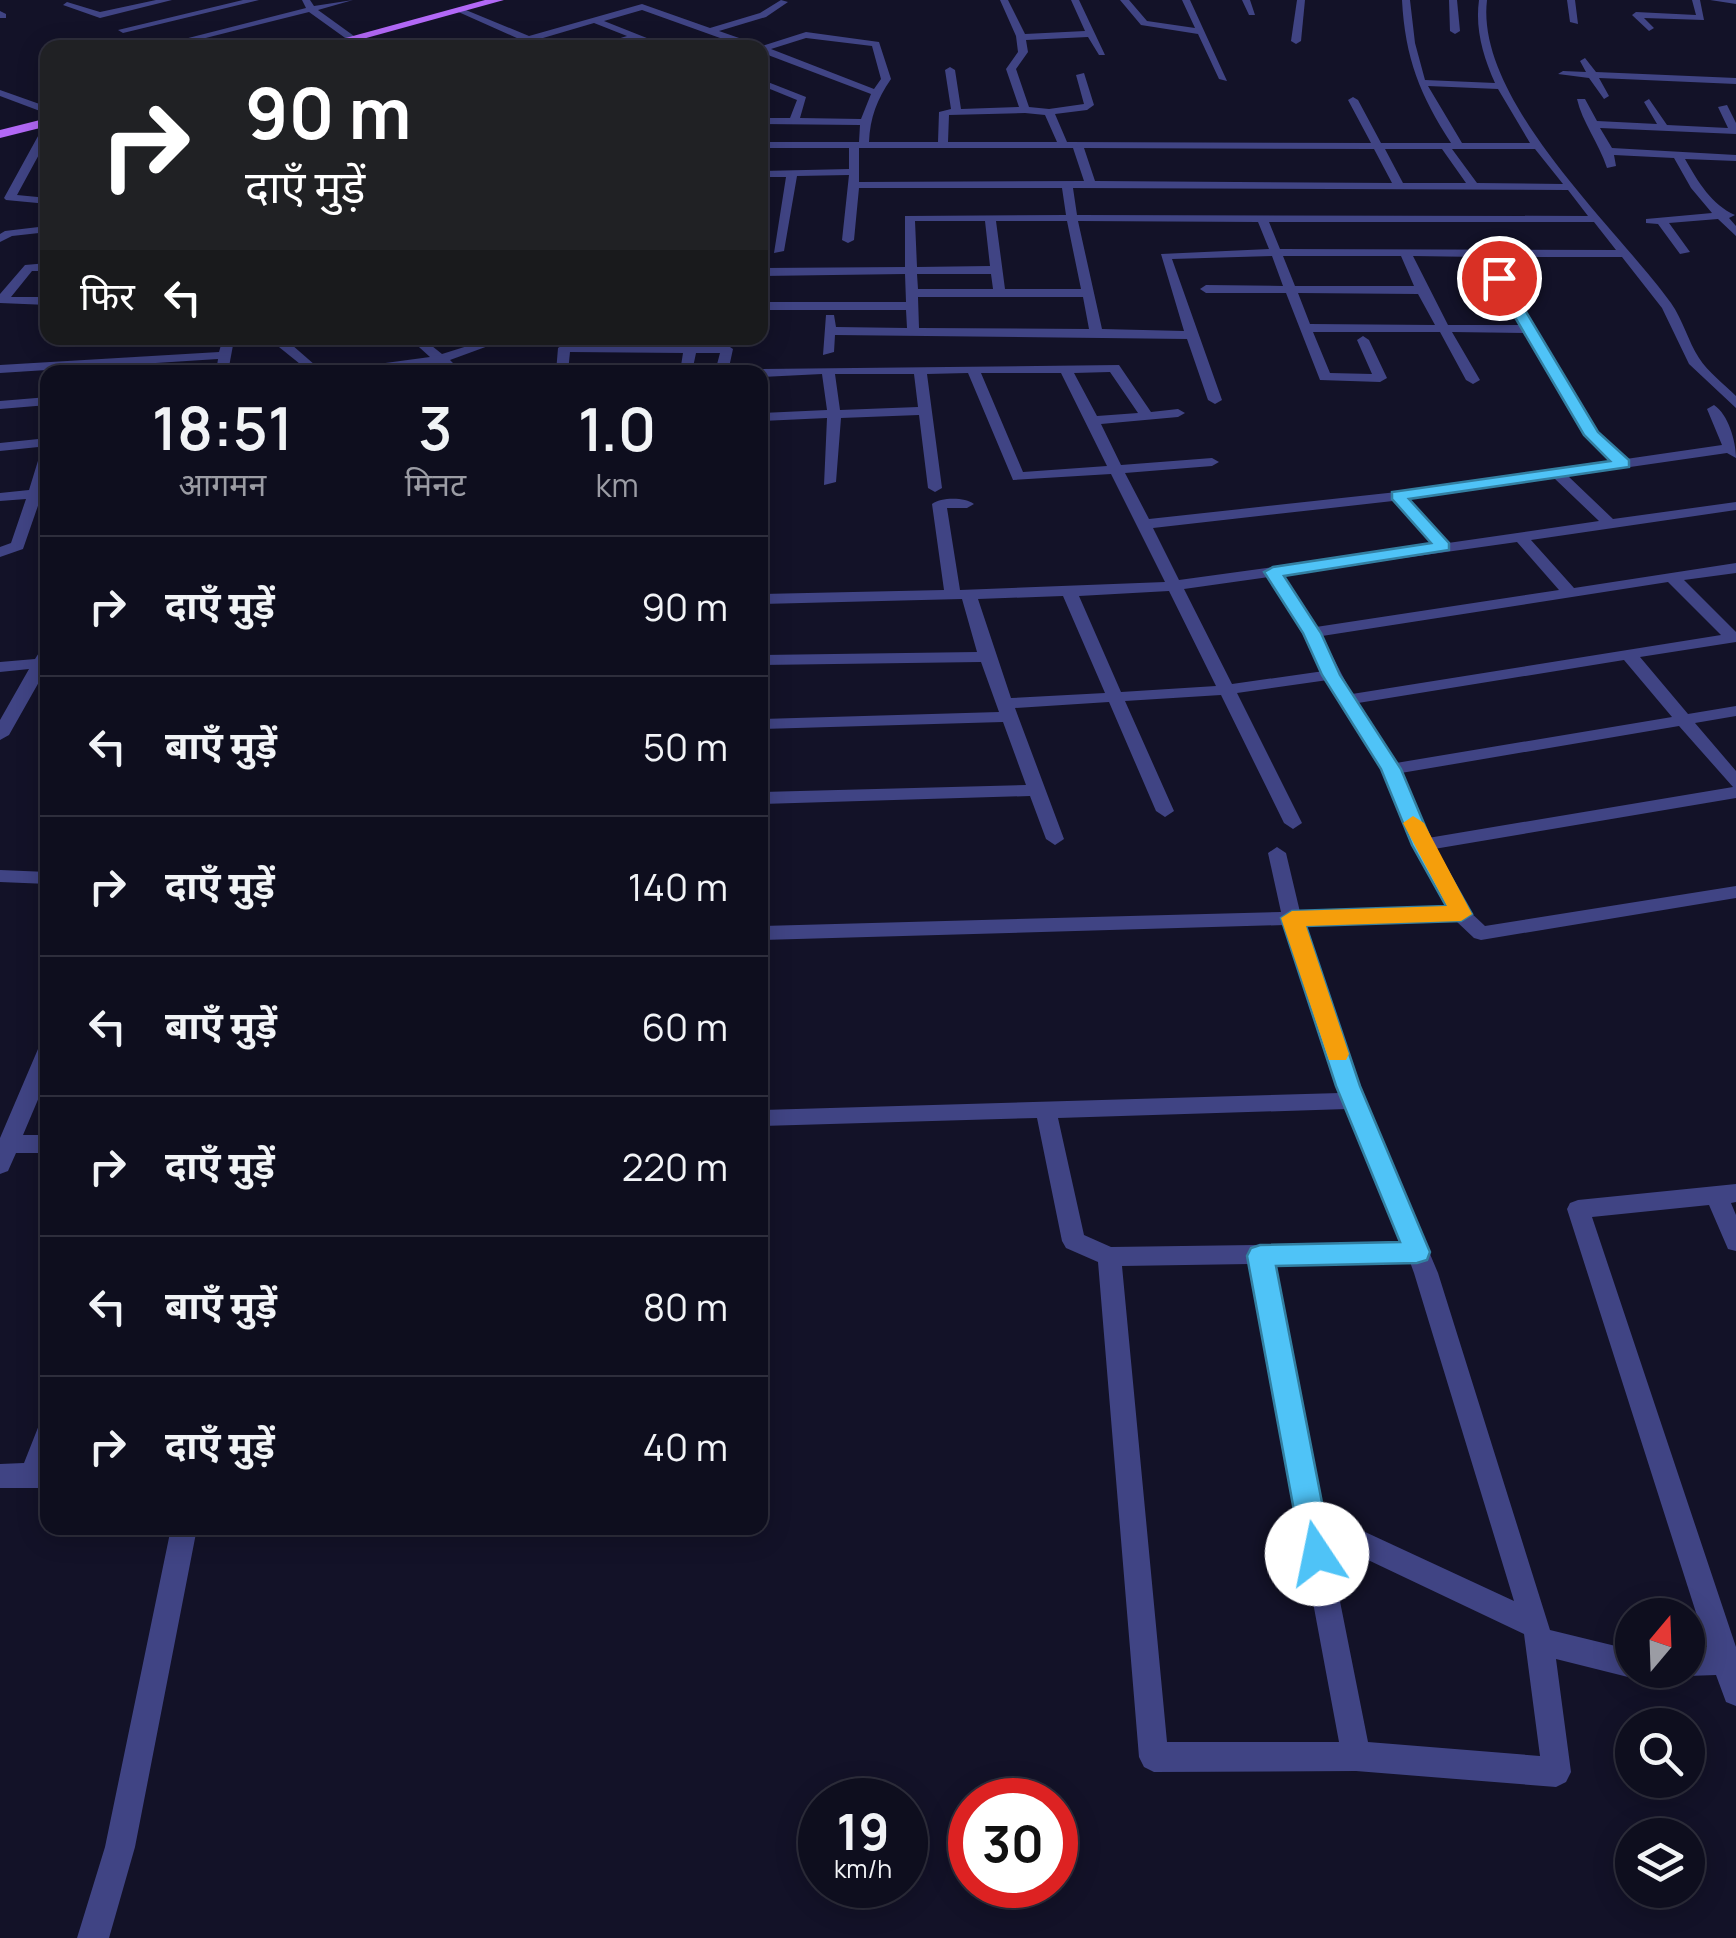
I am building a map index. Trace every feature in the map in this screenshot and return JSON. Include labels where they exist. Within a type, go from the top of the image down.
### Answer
[{"type":"main road","points":[[344,40],[498,0]]},
{"type":"main road","points":[[359,40],[465,7],[515,0]]},
{"type":"main road","points":[[0,132],[40,121]]},
{"type":"street","points":[[54,0],[100,15],[168,0]]},
{"type":"street","points":[[67,5],[86,0]]},
{"type":"street","points":[[123,30],[255,0]]},
{"type":"street","points":[[181,40],[309,4],[348,0]]},
{"type":"street","points":[[1004,0],[1021,37],[1023,52],[1011,69],[1025,110]]},
{"type":"street","points":[[1075,0],[1102,53]]},
{"type":"street","points":[[1124,0],[1144,24],[1204,32]]},
{"type":"street","points":[[1186,0],[1224,79]]},
{"type":"street","points":[[1246,0],[1252,14]]},
{"type":"street","points":[[1296,41],[1301,0]]},
{"type":"street","points":[[1406,0],[1408,46],[1419,83],[1458,145]]},
{"type":"street","points":[[1453,0],[1455,31]]},
{"type":"street","points":[[1483,0],[1480,11],[1509,108],[1668,307],[1694,361],[1736,404]]},
{"type":"street","points":[[1572,0],[1575,22]]},
{"type":"street","points":[[1632,0],[1636,15],[1649,28]]},
{"type":"street","points":[[1636,15],[1701,18],[1696,0]]},
{"type":"street","points":[[1714,0],[1736,1]]},
{"type":"street","points":[[709,31],[762,14],[784,2]]},
{"type":"street","points":[[309,4],[351,38]]},
{"type":"street","points":[[465,7],[528,39]]},
{"type":"street","points":[[525,40],[642,7],[736,40]]},
{"type":"street","points":[[594,20],[647,40]]},
{"type":"street","points":[[1021,37],[1091,34]]},
{"type":"street","points":[[768,46],[806,35],[876,44],[886,79],[876,93],[859,145],[848,240]]},
{"type":"street","points":[[621,40],[636,36]]},
{"type":"street","points":[[768,51],[876,93]]},
{"type":"street","points":[[778,67],[796,61]]},
{"type":"street","points":[[1585,61],[1604,96]]},
{"type":"street","points":[[1700,64],[1723,101],[1736,101]]},
{"type":"street","points":[[950,70],[956,112]]},
{"type":"street","points":[[1563,74],[1736,81]]},
{"type":"street","points":[[943,146],[944,112],[1049,112],[1086,107],[1090,103],[1081,76]]},
{"type":"street","points":[[1419,83],[1502,86]]},
{"type":"street","points":[[768,86],[802,100],[794,122]]},
{"type":"street","points":[[0,94],[40,115]]},
{"type":"street","points":[[1353,100],[1400,186]]},
{"type":"street","points":[[1581,101],[1608,151],[1611,166]]},
{"type":"street","points":[[1649,102],[1664,128]]},
{"type":"street","points":[[1723,107],[1736,131]]},
{"type":"street","points":[[1049,112],[1091,184]]},
{"type":"street","points":[[768,122],[865,122]]},
{"type":"street","points":[[1591,124],[1736,131]]},
{"type":"street","points":[[40,136],[10,198],[40,200]]},
{"type":"street","points":[[768,145],[1538,146]]},
{"type":"street","points":[[1444,145],[1474,187]]},
{"type":"street","points":[[1608,151],[1736,158]]},
{"type":"street","points":[[1678,155],[1696,186],[1736,232]]},
{"type":"street","points":[[778,251],[792,173]]},
{"type":"street","points":[[768,174],[854,178],[908,202],[990,218],[1598,219]]},
{"type":"street","points":[[908,202],[1091,184],[1572,187]]},
{"type":"street","points":[[1067,185],[1096,334]]},
{"type":"street","points":[[1151,185],[1167,219]]},
{"type":"street","points":[[1320,186],[1334,218]]},
{"type":"street","points":[[908,202],[912,332]]},
{"type":"street","points":[[1684,252],[1655,220],[1736,215]]},
{"type":"street","points":[[990,218],[1000,293]]},
{"type":"street","points":[[1262,218],[1324,377],[1380,378]]},
{"type":"street","points":[[0,239],[10,233],[40,230]]},
{"type":"street","points":[[1215,400],[1165,256],[1276,252],[1629,254]]},
{"type":"street","points":[[1405,252],[1473,380]]},
{"type":"street","points":[[1484,253],[1592,435],[1623,464]]},
{"type":"street","points":[[40,267],[28,268],[1,300],[40,301]]},
{"type":"street","points":[[768,272],[996,270]]},
{"type":"street","points":[[1206,289],[1422,290]]},
{"type":"street","points":[[768,306],[1088,292]]},
{"type":"street","points":[[828,352],[830,306]]},
{"type":"street","points":[[1305,328],[1529,329]]},
{"type":"street","points":[[829,331],[1192,335]]},
{"type":"street","points":[[1362,340],[1387,393]]},
{"type":"street","points":[[224,365],[227,345]]},
{"type":"street","points":[[285,345],[309,365]]},
{"type":"street","points":[[423,345],[447,365]]},
{"type":"street","points":[[398,365],[440,359],[483,345]]},
{"type":"street","points":[[607,345],[690,349],[715,345]]},
{"type":"street","points":[[687,365],[690,349]]},
{"type":"street","points":[[0,369],[87,355],[226,355]]},
{"type":"street","points":[[768,373],[1114,368],[1148,416]]},
{"type":"street","points":[[1066,369],[1293,823]]},
{"type":"street","points":[[828,370],[834,414],[830,482]]},
{"type":"street","points":[[920,370],[935,488]]},
{"type":"street","points":[[973,370],[1018,477],[1212,462]]},
{"type":"street","points":[[0,405],[40,402]]},
{"type":"street","points":[[1146,524],[1398,496],[1733,451],[1714,409]]},
{"type":"street","points":[[768,417],[924,411]]},
{"type":"street","points":[[1092,421],[1178,413]]},
{"type":"street","points":[[0,446],[40,443]]},
{"type":"street","points":[[1558,473],[1608,522]]},
{"type":"street","points":[[0,496],[40,493]]},
{"type":"street","points":[[0,552],[18,546],[40,495]]},
{"type":"street","points":[[1398,496],[1443,546]]},
{"type":"street","points":[[967,504],[939,504],[961,595],[1055,839]]},
{"type":"street","points":[[768,598],[1069,592],[1176,585],[1736,506]]},
{"type":"street","points":[[1519,535],[1570,592]]},
{"type":"street","points":[[1312,633],[1736,568]]},
{"type":"street","points":[[1273,572],[1312,633],[1331,675],[1391,769],[1422,845],[1461,914],[1481,933],[1736,892]]},
{"type":"street","points":[[1672,577],[1734,637]]},
{"type":"street","points":[[1069,592],[1165,811]]},
{"type":"street","points":[[1346,700],[1734,637]]},
{"type":"street","points":[[1628,654],[1736,782]]},
{"type":"street","points":[[768,660],[987,657]]},
{"type":"street","points":[[0,668],[40,658]]},
{"type":"street","points":[[0,735],[40,664]]},
{"type":"street","points":[[768,724],[1007,710],[1113,696],[1225,690],[1331,675]]},
{"type":"street","points":[[1391,769],[1736,710]]},
{"type":"street","points":[[768,798],[1037,790]]},
{"type":"street","points":[[1422,845],[1736,792]]},
{"type":"street","points":[[1109,1257],[1154,1757],[1356,1756],[1556,1772],[1537,1633],[1417,1252],[1354,1101],[1292,918],[1278,853]]},
{"type":"street","points":[[0,876],[40,878]]},
{"type":"street","points":[[768,933],[1461,914]]},
{"type":"street","points":[[4,1154],[40,1067]]},
{"type":"street","points":[[768,1118],[1354,1101]]},
{"type":"street","points":[[1046,1110],[1074,1240],[1109,1257],[1417,1252]]},
{"type":"street","points":[[4,1154],[40,1146]]},
{"type":"street","points":[[1736,1242],[1726,1194],[1578,1209],[1730,1660],[1736,1692]]},
{"type":"street","points":[[1260,1256],[1356,1756]]},
{"type":"street","points":[[0,1476],[40,1475]]},
{"type":"street","points":[[1311,1520],[1537,1633],[1615,1658]]},
{"type":"street","points":[[94,1938],[120,1846],[183,1535]]},
{"type":"street","points":[[1705,1661],[1730,1660]]},
{"type":"slow traffic","points":[[1337,1054],[1292,918],[1461,914],[1413,823]]},
{"type":"route","points":[[1317,1554],[1260,1256],[1417,1252],[1348,1086],[1292,918],[1461,914],[1422,845],[1391,769],[1331,675],[1312,633],[1273,572],[1443,546],[1398,496],[1623,464],[1592,435],[1499,278]]}]
